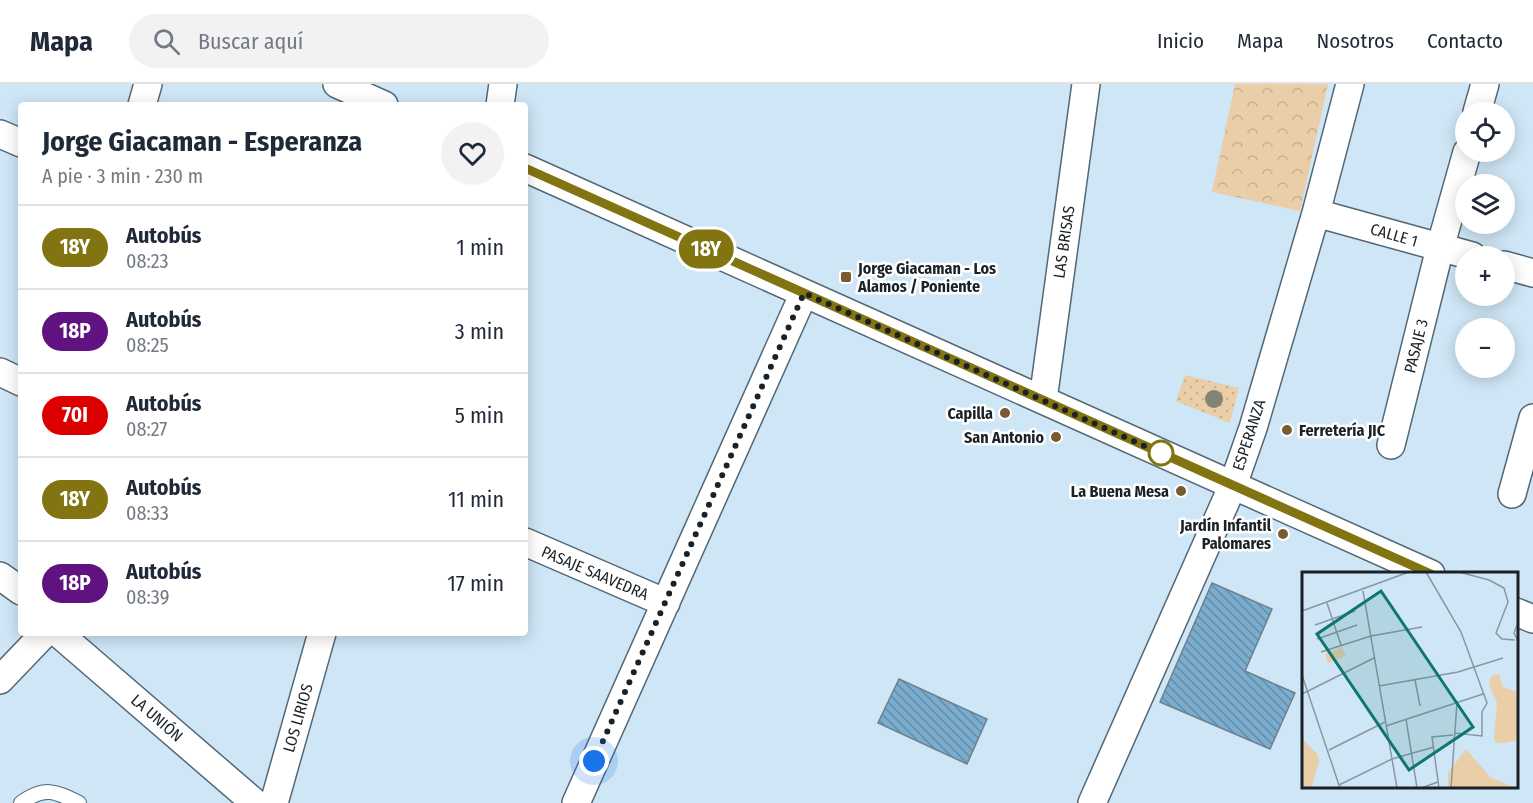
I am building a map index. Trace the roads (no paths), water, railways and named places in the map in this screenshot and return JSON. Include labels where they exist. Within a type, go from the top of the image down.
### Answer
[{"type":"street","points":[[143,102],[148,84]]},
{"type":"street","points":[[337,84],[377,102]]},
{"type":"street","points":[[501,102],[503,84]]},
{"type":"street","name":"LAS BRISAS","points":[[1043,400],[1086,84]]},
{"type":"street","name":"ESPERANZA","points":[[1092,803],[1233,485],[1253,428],[1316,213],[1350,84]]},
{"type":"street","points":[[1480,102],[1485,84]]},
{"type":"street","points":[[0,134],[18,142]]},
{"type":"street","name":"PASAJE 3","points":[[1391,445],[1440,248],[1464,162]]},
{"type":"street","points":[[528,169],[1429,572]]},
{"type":"street","name":"CALLE 1","points":[[1316,213],[1455,252]]},
{"type":"street","points":[[1515,268],[1533,273]]},
{"type":"street","points":[[576,803],[804,293]]},
{"type":"street","points":[[0,372],[18,381]]},
{"type":"street","points":[[1512,494],[1533,418]]},
{"type":"street","name":"PASAJE SAAVEDRA","points":[[528,543],[666,603]]},
{"type":"street","points":[[0,576],[18,589]]},
{"type":"street","points":[[1518,613],[1533,619]]},
{"type":"street","points":[[0,680],[42,636]]},
{"type":"street","name":"LA UNIÓN","points":[[61,636],[255,803]]},
{"type":"street","name":"LOS LIRIOS","points":[[274,803],[321,636]]},
{"type":"lane","points":[[21,803],[39,792],[48,791],[66,796],[79,803]]},
{"type":"place","name":"Jorge Giacaman - Los Alamos / Poniente","points":[[846,277]]},
{"type":"place","name":"Capilla","points":[[1005,413]]},
{"type":"place","name":"Ferretería JIC","points":[[1287,430]]},
{"type":"place","name":"San Antonio","points":[[1056,437]]},
{"type":"place","name":"La Buena Mesa","points":[[1181,491]]},
{"type":"place","name":"Jardín Infantil Palomares","points":[[1283,534]]}]
